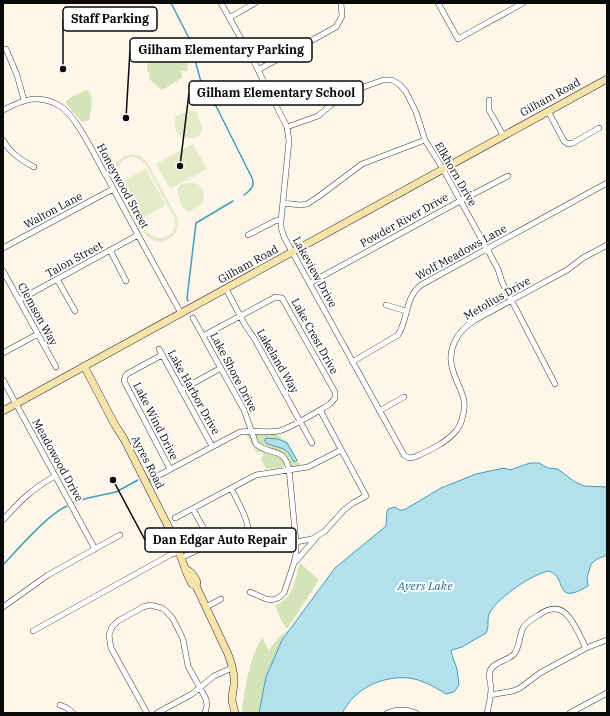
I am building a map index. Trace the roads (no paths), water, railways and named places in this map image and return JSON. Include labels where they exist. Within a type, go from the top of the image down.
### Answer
[{"type":"street","name":"Lakeview Drive","points":[[221,3],[287,127],[289,141],[281,220],[282,232],[402,452]]},
{"type":"street","points":[[229,18],[255,3]]},
{"type":"street","points":[[258,70],[336,27],[342,16],[341,3]]},
{"type":"street","points":[[438,3],[458,39],[523,3]]},
{"type":"street","points":[[6,49],[17,75],[24,100]]},
{"type":"street","name":"Elkhorn Drive","points":[[287,127],[318,116],[346,93],[377,81],[393,78],[403,88],[410,99],[419,119],[425,140],[443,169],[487,249],[498,270],[502,282],[555,384]]},
{"type":"street","name":"Gilham Road","points":[[3,411],[607,79]]},
{"type":"street","name":"Honeywood Street","points":[[3,110],[24,100],[35,99],[50,101],[59,105],[71,114],[181,314]]},
{"type":"street","points":[[489,100],[489,110],[503,135]]},
{"type":"street","points":[[548,111],[564,140],[568,144],[573,143],[599,128]]},
{"type":"street","points":[[3,140],[15,156],[34,167]]},
{"type":"street","points":[[283,203],[300,205],[307,204],[362,164],[425,140]]},
{"type":"street","name":"Powder River Drive","points":[[310,283],[508,176]]},
{"type":"street","name":"Wolf Meadows Lane","points":[[352,362],[398,336],[412,295],[421,285],[607,182]]},
{"type":"street","name":"Walton Lane","points":[[3,248],[113,189]]},
{"type":"street","points":[[248,235],[275,220],[281,220]]},
{"type":"street","name":"Talon Street","points":[[19,300],[138,235]]},
{"type":"street","name":"Metolius Drive","points":[[402,452],[409,458],[415,457],[446,440],[456,431],[462,421],[465,405],[463,394],[452,370],[451,358],[453,345],[459,334],[468,325],[567,270],[582,258],[607,245]]},
{"type":"street","points":[[110,250],[126,281]]},
{"type":"street","name":"Clemson Way","points":[[3,271],[56,367]]},
{"type":"street","points":[[57,279],[75,311]]},
{"type":"street","name":"Lakeland Way","points":[[226,289],[312,443]]},
{"type":"street","name":"Lake Crest Drive","points":[[203,336],[275,297],[282,298],[335,392],[333,402],[320,410]]},
{"type":"street","points":[[386,305],[406,311]]},
{"type":"street","name":"Lake Shore Drive","points":[[193,318],[244,410],[256,444],[282,456],[287,462],[289,470],[296,542],[294,563],[284,593],[278,598],[272,600],[266,599],[250,592]]},
{"type":"street","points":[[3,353],[38,334]]},
{"type":"street","name":"Lake Harbor Drive","points":[[159,349],[212,446]]},
{"type":"street","name":"Lake Wind Drive","points":[[162,355],[126,375],[124,381],[170,469]]},
{"type":"street","name":"Ayres Road","points":[[84,366],[133,456],[174,538],[192,584],[196,586],[228,654],[232,668],[234,686],[237,690],[237,703],[234,710]]},
{"type":"street","points":[[181,390],[221,368]]},
{"type":"street","name":"Meadowood Drive","points":[[3,380],[95,549]]},
{"type":"street","points":[[380,411],[404,397]]},
{"type":"street","points":[[152,479],[240,432],[279,431],[320,410],[366,496],[344,510],[324,531],[317,536],[294,563]]},
{"type":"street","points":[[175,518],[256,475],[313,465],[341,450]]},
{"type":"street","points":[[3,520],[24,497],[36,487],[55,476]]},
{"type":"street","points":[[231,488],[246,516],[249,541]]},
{"type":"street","points":[[193,509],[212,544]]},
{"type":"street","points":[[3,607],[48,575],[120,535]]},
{"type":"street","points":[[33,631],[170,555],[180,555],[212,544],[227,542],[249,541],[263,544],[296,542],[317,536]]},
{"type":"street","points":[[206,607],[221,599]]},
{"type":"street","points":[[147,713],[111,648],[109,641],[110,631],[115,623],[143,607],[150,605],[158,606],[170,615],[182,639],[188,666],[206,702],[205,713]]},
{"type":"street","points":[[487,713],[491,687],[489,672],[491,668],[515,654],[524,626],[545,610],[555,608],[565,613],[569,617],[586,648]]},
{"type":"street","points":[[490,695],[513,691],[520,688],[540,673],[586,648],[607,640]]},
{"type":"street","points":[[157,713],[189,696],[214,676],[232,668]]},
{"type":"street","points":[[570,713],[607,693]]},
{"type":"street","points":[[60,705],[73,713]]},
{"type":"street","points":[[387,713],[395,710],[406,710],[416,713]]},
{"type":"water","points":[[266,438],[278,439],[287,443],[297,460],[294,462],[288,452],[282,448],[266,443]]},
{"type":"water","name":"Ayers Lake","points":[[530,463],[539,463],[548,468],[558,469],[575,482],[584,486],[607,487],[607,555],[597,559],[591,564],[587,578],[588,586],[577,592],[565,592],[555,574],[549,571],[525,581],[508,593],[494,606],[490,612],[486,633],[462,647],[452,650],[451,652],[457,669],[459,685],[454,692],[446,694],[421,681],[395,678],[377,682],[362,690],[351,700],[342,713],[259,713],[266,677],[282,640],[335,568],[386,526],[388,509],[395,507],[399,510],[404,510],[441,488],[476,474],[504,468],[510,470]]},
{"type":"waterway","points":[[171,3],[191,42],[205,96],[209,102],[216,106],[252,178],[252,188],[244,195]]},
{"type":"waterway","points":[[188,301],[187,298],[196,223],[233,201]]},
{"type":"waterway","points":[[74,502],[116,492],[138,480]]},
{"type":"waterway","points":[[3,565],[42,524],[59,510],[67,506]]},
{"type":"place","name":"Staff Parking","points":[[63,69]]},
{"type":"place","name":"Gilham Elementary Parking","points":[[126,118]]},
{"type":"place","name":"Gilham Elementary School","points":[[180,166]]},
{"type":"place","name":"Dan Edgar Auto Repair","points":[[113,480]]}]
